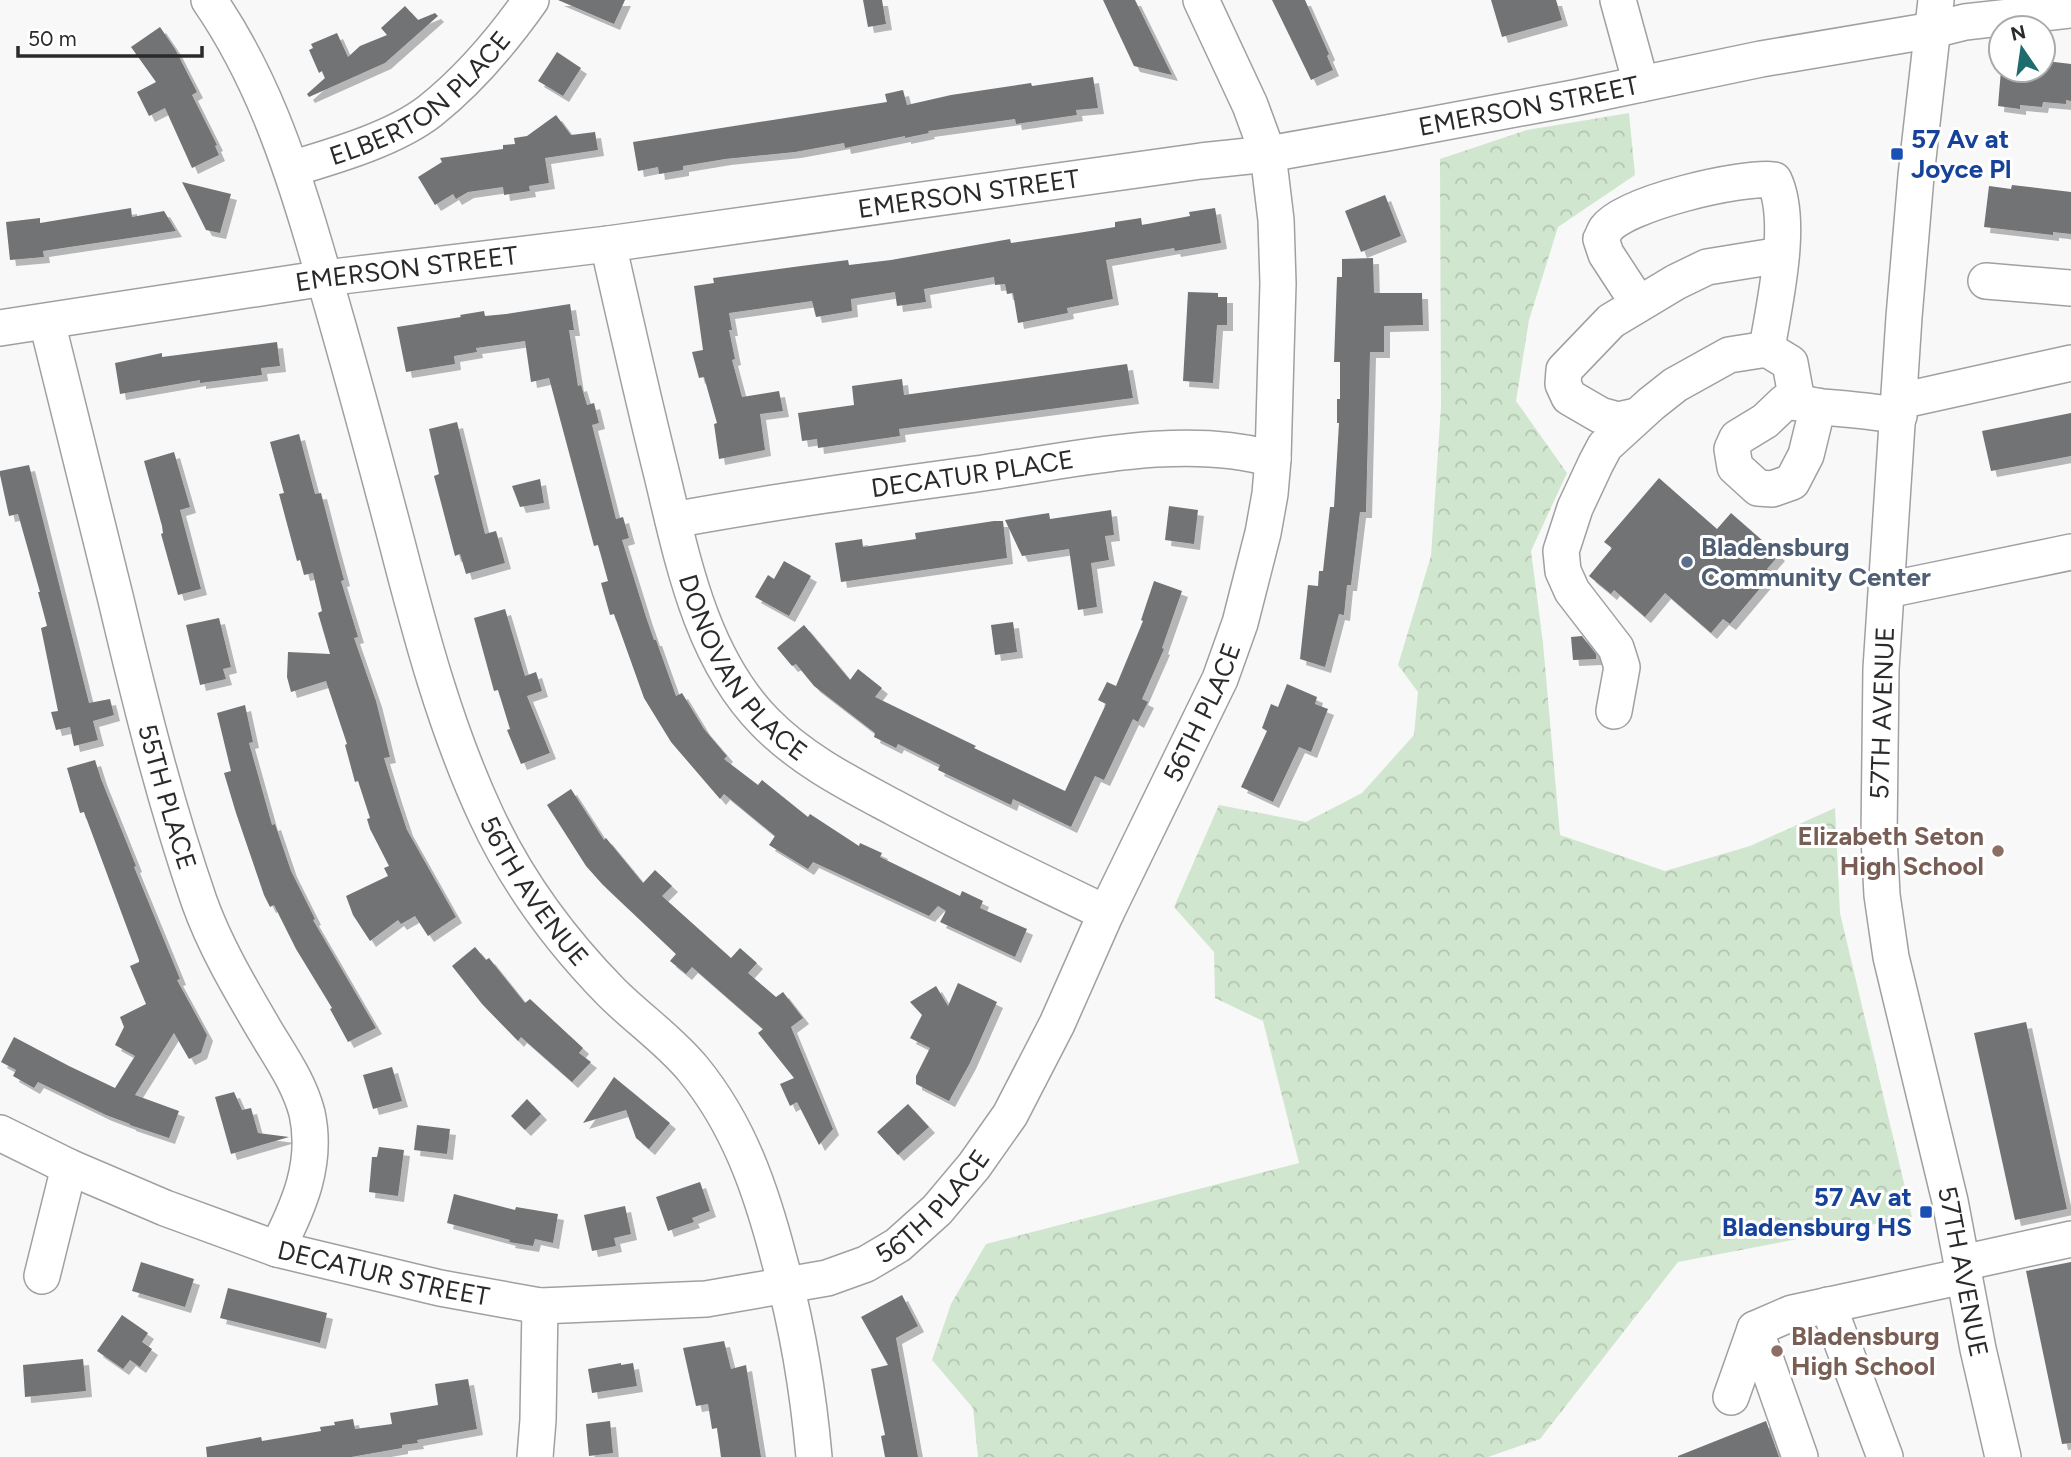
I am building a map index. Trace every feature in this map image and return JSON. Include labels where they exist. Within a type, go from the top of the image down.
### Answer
[{"type":"street","name":"56TH AVENUE","points":[[209,0],[228,28],[251,72],[291,169],[325,278],[457,748],[487,817],[536,900],[570,947],[612,993],[677,1051],[696,1072],[727,1117],[755,1177],[786,1285],[801,1352],[814,1457]]},
{"type":"street","name":"ELBERTON PLACE","points":[[291,169],[380,138],[428,112],[506,36],[531,0]]},
{"type":"street","name":"56TH PLACE","points":[[786,1285],[827,1278],[866,1264],[898,1245],[937,1210],[974,1166],[1010,1115],[1057,1024],[1106,913],[1220,679],[1240,623],[1270,494],[1278,283],[1276,220],[1268,154],[1250,105],[1201,0]]},
{"type":"street","points":[[1618,0],[1642,84]]},
{"type":"street","name":"EMERSON STREET","points":[[0,328],[325,278],[608,243],[1268,154],[1642,84],[1761,59],[1935,15],[1965,22],[2071,10]]},
{"type":"street","name":"57TH AVENUE","points":[[1935,15],[1916,176],[1904,317],[1881,669],[1879,837],[1882,895],[1891,957],[1944,1175],[2003,1457]]},
{"type":"street","points":[[1638,303],[1606,254],[1601,239],[1607,228],[1633,212],[1672,196],[1763,178],[1774,180],[1780,191],[1781,255],[1767,349]]},
{"type":"street","name":"DONOVAN PLACE","points":[[608,243],[673,520],[699,611],[714,646],[738,688],[765,722],[825,770],[913,819],[1106,913]]},
{"type":"street","points":[[1636,416],[1618,419],[1600,415],[1569,397],[1563,384],[1564,370],[1611,321],[1638,303],[1707,267],[1781,255]]},
{"type":"street","points":[[1986,281],[2071,288]]},
{"type":"street","name":"55TH PLACE","points":[[47,322],[133,672],[177,836],[201,906],[238,986],[299,1086],[307,1114],[311,1143],[309,1172],[296,1213],[277,1250]]},
{"type":"street","points":[[1614,711],[1622,667],[1616,648],[1572,591],[1563,571],[1561,551],[1575,508],[1605,446],[1636,416],[1675,385],[1729,355],[1767,349],[1790,363],[1808,404],[1867,410],[1899,408],[2071,363]]},
{"type":"street","name":"DECATUR PLACE","points":[[673,520],[805,498],[1148,450],[1222,448],[1246,451],[1273,459]]},
{"type":"street","points":[[1886,590],[2071,552]]},
{"type":"street","name":"DECATUR STREET","points":[[0,1133],[69,1167],[165,1208],[277,1250],[440,1289],[540,1306],[706,1298],[786,1285]]},
{"type":"street","points":[[42,1276],[69,1167]]},
{"type":"street","points":[[1731,1397],[1755,1329],[1792,1313],[1828,1306],[2071,1239]]},
{"type":"street","points":[[535,1457],[540,1306]]},
{"type":"street","points":[[1828,1306],[1885,1457]]},
{"type":"street","points":[[1755,1329],[1800,1457]]},
{"type":"green space","points":[[1629,113],[1635,175],[1558,227],[1529,320],[1516,401],[1567,473],[1531,551],[1543,643],[1560,835],[1665,871],[1750,846],[1835,808],[1840,913],[1912,1217],[1678,1262],[1540,1439],[1488,1457],[978,1457],[973,1408],[932,1360],[951,1304],[986,1244],[1299,1163],[1263,1021],[1215,998],[1214,952],[1174,907],[1219,805],[1306,822],[1362,793],[1414,735],[1418,692],[1398,665],[1431,556],[1441,407],[1440,159],[1527,130]]},
{"type":"building","points":[[558,0],[625,0],[614,24]]},
{"type":"building","points":[[863,0],[882,0],[886,24],[868,27]]},
{"type":"building","points":[[1103,0],[1135,0],[1172,75],[1134,66]]},
{"type":"building","points":[[1272,0],[1305,0],[1329,54],[1327,56],[1333,70],[1311,80]]},
{"type":"building","points":[[1491,0],[1556,0],[1562,20],[1502,37]]},
{"type":"building","points":[[405,6],[418,20],[435,13],[438,16],[385,63],[309,97],[307,94],[325,78],[322,71],[319,73],[309,50],[313,48],[311,44],[337,33],[348,57],[360,46],[387,35],[381,28]]},
{"type":"building","points":[[160,27],[175,49],[197,92],[192,95],[217,145],[215,146],[219,155],[192,168],[165,108],[149,116],[137,92],[156,82],[131,47]]},
{"type":"building","points":[[557,52],[581,68],[563,96],[538,81]]},
{"type":"building","points":[[2057,62],[2071,64],[2071,101],[2066,100],[2066,104],[2043,102],[2042,107],[2020,105],[2020,109],[1998,106],[2000,84],[2057,84]]},
{"type":"building","points":[[1093,77],[1098,108],[1076,110],[1077,115],[1016,124],[1015,119],[928,131],[929,133],[905,138],[845,148],[844,143],[795,152],[725,159],[683,166],[683,170],[659,174],[658,167],[638,171],[633,142],[887,102],[885,94],[903,90],[907,105],[951,95]]},
{"type":"building","points":[[556,115],[571,135],[595,132],[598,150],[545,158],[549,183],[529,186],[530,191],[504,195],[503,187],[468,192],[456,199],[453,194],[435,205],[418,177],[442,162],[440,158],[503,149],[503,145],[515,144],[514,138],[527,136]]},
{"type":"building","points":[[182,182],[231,194],[220,233],[206,230]]},
{"type":"building","points":[[2012,185],[2071,192],[2071,234],[2053,232],[2053,235],[1984,227],[1989,186],[2011,189]]},
{"type":"building","points":[[1385,195],[1401,236],[1361,252],[1345,211]]},
{"type":"building","points":[[131,208],[132,217],[164,211],[176,231],[43,251],[44,257],[10,260],[6,222],[40,218],[40,223]]},
{"type":"building","points":[[1215,208],[1221,243],[1106,260],[1113,299],[1067,308],[1068,313],[1018,323],[1013,293],[1007,294],[1005,284],[995,285],[994,277],[924,289],[926,302],[897,306],[895,292],[851,299],[852,311],[816,317],[812,301],[729,313],[732,330],[729,330],[735,359],[732,360],[742,397],[779,391],[783,411],[760,414],[765,450],[719,459],[714,424],[717,423],[704,377],[699,378],[692,352],[703,350],[694,286],[714,283],[713,278],[848,260],[849,265],[891,260],[1010,239],[1011,243],[1078,233],[1115,227],[1115,222],[1141,218],[1142,225],[1190,216],[1189,212]]},
{"type":"building","points":[[1373,258],[1374,293],[1422,293],[1423,325],[1384,326],[1384,352],[1370,352],[1366,512],[1360,512],[1351,585],[1347,585],[1344,615],[1339,614],[1325,667],[1300,659],[1308,585],[1318,586],[1319,571],[1323,571],[1330,507],[1334,507],[1339,423],[1337,399],[1340,399],[1340,362],[1334,362],[1337,277],[1342,277],[1342,259]]},
{"type":"building","points":[[1188,292],[1218,293],[1218,297],[1227,297],[1227,325],[1217,325],[1213,383],[1183,381]]},
{"type":"building","points":[[570,304],[574,330],[569,330],[578,386],[581,385],[587,405],[594,403],[599,423],[592,425],[616,519],[623,517],[629,538],[622,540],[646,617],[676,696],[682,693],[704,729],[727,756],[724,759],[758,785],[762,780],[808,817],[810,814],[859,846],[860,843],[882,853],[880,857],[960,896],[962,891],[983,901],[980,908],[1027,929],[1015,957],[940,922],[946,911],[938,906],[929,916],[813,862],[808,869],[769,845],[775,836],[724,794],[720,799],[671,742],[644,698],[614,614],[610,615],[601,583],[608,581],[598,545],[594,546],[549,378],[531,382],[525,341],[476,348],[477,352],[454,356],[455,364],[406,372],[397,327],[484,311],[485,316]]},
{"type":"building","points":[[277,342],[280,366],[261,368],[262,375],[200,383],[200,380],[120,394],[115,363],[162,353],[162,357]]},
{"type":"building","points":[[1127,364],[1133,398],[899,429],[900,436],[818,448],[817,439],[802,441],[798,413],[854,405],[852,386],[902,379],[904,395]]},
{"type":"building","points":[[2071,413],[2071,456],[1991,471],[1982,431]]},
{"type":"building","points":[[457,422],[485,534],[496,531],[505,563],[466,574],[460,554],[455,556],[434,476],[439,474],[429,429]]},
{"type":"building","points":[[299,434],[315,494],[321,493],[344,580],[341,581],[358,637],[354,638],[376,701],[390,757],[384,758],[396,797],[407,830],[456,917],[428,936],[415,916],[401,924],[398,920],[370,941],[353,915],[346,896],[388,876],[384,868],[389,866],[370,829],[367,819],[370,818],[358,781],[355,782],[345,745],[347,744],[326,681],[291,692],[287,677],[288,652],[330,654],[318,613],[322,611],[313,573],[304,575],[300,560],[297,561],[279,494],[284,493],[270,442]]},
{"type":"building","points":[[174,452],[190,507],[180,510],[201,589],[178,595],[144,461]]},
{"type":"building","points":[[29,465],[89,703],[110,699],[114,715],[93,721],[98,740],[74,746],[70,727],[56,730],[51,712],[58,711],[41,628],[47,626],[40,592],[18,514],[9,516],[0,475],[0,471]]},
{"type":"building","name":"Bladensburg Community Center","points":[[1659,478],[1717,529],[1731,513],[1779,555],[1767,569],[1773,573],[1730,624],[1723,619],[1711,633],[1665,593],[1645,617],[1614,590],[1611,594],[1589,576],[1612,548],[1604,542]]},
{"type":"building","points":[[540,479],[544,503],[520,507],[512,486]]},
{"type":"building","points":[[1169,506],[1198,510],[1194,544],[1165,540]]},
{"type":"building","points":[[1111,510],[1114,535],[1105,536],[1109,560],[1091,563],[1097,607],[1078,610],[1069,549],[1022,556],[1005,520],[1049,513],[1050,519]]},
{"type":"building","points":[[1003,521],[1007,558],[841,582],[835,543],[862,539],[863,547],[916,539],[915,533]]},
{"type":"building","points":[[784,561],[811,576],[789,616],[755,597],[768,575],[774,579]]},
{"type":"building","points":[[1154,581],[1182,591],[1162,648],[1164,649],[1142,699],[1148,702],[1138,722],[1133,719],[1104,780],[1095,776],[1071,827],[1013,799],[1011,805],[938,770],[940,765],[898,744],[896,748],[874,737],[875,733],[814,686],[796,664],[792,666],[777,648],[804,625],[850,680],[858,669],[882,688],[875,697],[1065,791],[1106,704],[1098,700],[1107,682],[1116,686],[1143,621],[1141,620]]},
{"type":"building","points":[[505,609],[525,676],[536,672],[542,691],[527,696],[550,753],[521,764],[507,730],[510,729],[498,690],[494,691],[474,618]]},
{"type":"building","points":[[219,618],[231,667],[223,669],[226,679],[200,685],[186,625]]},
{"type":"building","points":[[1013,622],[1017,652],[995,655],[991,625]]},
{"type":"building","points":[[1582,636],[1596,654],[1596,659],[1573,660],[1571,637]]},
{"type":"building","points":[[1287,684],[1317,697],[1315,704],[1328,709],[1311,752],[1299,747],[1273,802],[1241,787],[1267,731],[1262,728],[1271,704],[1278,707]]},
{"type":"building","points":[[245,705],[253,742],[249,743],[272,825],[275,824],[291,871],[315,919],[313,920],[376,1028],[348,1042],[274,905],[270,907],[264,895],[236,813],[224,773],[231,771],[217,713]]},
{"type":"building","points":[[95,760],[136,866],[134,867],[180,979],[177,980],[207,1035],[201,1053],[189,1059],[174,1033],[135,1095],[179,1111],[169,1138],[106,1115],[38,1082],[34,1088],[13,1076],[16,1070],[1,1062],[14,1037],[115,1088],[135,1056],[115,1045],[124,1027],[120,1017],[146,1004],[130,966],[139,960],[84,812],[80,813],[67,768]]},
{"type":"building","points":[[571,789],[604,840],[606,838],[643,883],[655,870],[672,886],[662,896],[731,958],[740,948],[757,963],[748,973],[776,997],[783,992],[803,1018],[791,1027],[833,1129],[819,1145],[797,1102],[790,1106],[780,1084],[794,1078],[758,1033],[763,1029],[692,967],[686,974],[670,961],[676,954],[586,866],[547,805]]},
{"type":"building","points":[[475,947],[486,960],[489,958],[525,1003],[530,999],[583,1048],[579,1053],[591,1062],[572,1082],[521,1037],[518,1041],[482,1004],[452,966]]},
{"type":"building","points":[[958,983],[997,1002],[970,1063],[949,1101],[916,1084],[916,1076],[930,1048],[910,1038],[922,1015],[910,1002],[936,986],[948,1006]]},
{"type":"building","points":[[2026,1022],[2067,1209],[2015,1220],[1974,1033]]},
{"type":"building","points":[[392,1067],[402,1101],[373,1109],[363,1075]]},
{"type":"building","points":[[614,1077],[670,1123],[649,1149],[636,1138],[626,1110],[583,1123]]},
{"type":"building","points":[[234,1092],[242,1110],[251,1108],[258,1133],[289,1137],[231,1154],[215,1097]]},
{"type":"building","points":[[527,1099],[541,1114],[525,1130],[511,1116]]},
{"type":"building","points":[[908,1104],[929,1127],[898,1155],[877,1132]]},
{"type":"building","points":[[417,1125],[450,1129],[447,1154],[414,1150]]},
{"type":"building","points":[[379,1147],[404,1150],[398,1196],[369,1192],[372,1157],[377,1157]]},
{"type":"building","points":[[700,1182],[710,1211],[692,1218],[694,1222],[668,1231],[656,1197]]},
{"type":"building","points":[[454,1194],[515,1210],[516,1207],[558,1214],[553,1243],[535,1239],[533,1246],[509,1242],[510,1240],[447,1223]]},
{"type":"building","points":[[625,1206],[631,1234],[614,1238],[616,1246],[592,1251],[584,1215]]},
{"type":"building","points":[[141,1262],[194,1279],[185,1307],[132,1291]]},
{"type":"building","points":[[2071,1262],[2071,1443],[2062,1444],[2026,1271]]},
{"type":"building","points":[[228,1288],[327,1313],[320,1343],[220,1318]]},
{"type":"building","points":[[902,1295],[918,1326],[896,1338],[918,1457],[885,1457],[881,1436],[885,1435],[871,1369],[888,1365],[861,1317]]},
{"type":"building","points":[[122,1315],[148,1333],[142,1342],[152,1349],[140,1367],[130,1360],[123,1369],[97,1351]]},
{"type":"building","points":[[724,1341],[731,1369],[746,1365],[761,1457],[721,1457],[717,1428],[712,1429],[708,1404],[696,1406],[683,1348]]},
{"type":"building","points":[[83,1359],[86,1391],[25,1397],[23,1365]]},
{"type":"building","points":[[633,1363],[637,1386],[592,1393],[588,1369]]},
{"type":"building","points":[[468,1379],[477,1429],[417,1440],[418,1443],[402,1445],[402,1448],[351,1457],[207,1457],[206,1447],[261,1437],[262,1441],[321,1431],[320,1427],[335,1425],[334,1422],[353,1419],[355,1429],[392,1424],[390,1413],[438,1405],[435,1384]]},
{"type":"building","points":[[610,1421],[613,1453],[589,1456],[586,1424]]},
{"type":"building","points":[[1766,1421],[1779,1457],[1678,1457],[1678,1456]]},
{"type":"place","name":"57 Av at Joyce Pl","points":[[1897,154]]},
{"type":"place","name":"Bladensburg Community Center","points":[[1687,562]]},
{"type":"place","name":"Elizabeth Seton High School","points":[[1998,851]]},
{"type":"place","name":"57 Av at Bladensburg HS","points":[[1926,1212]]},
{"type":"place","name":"Bladensburg High School","points":[[1777,1351]]}]
